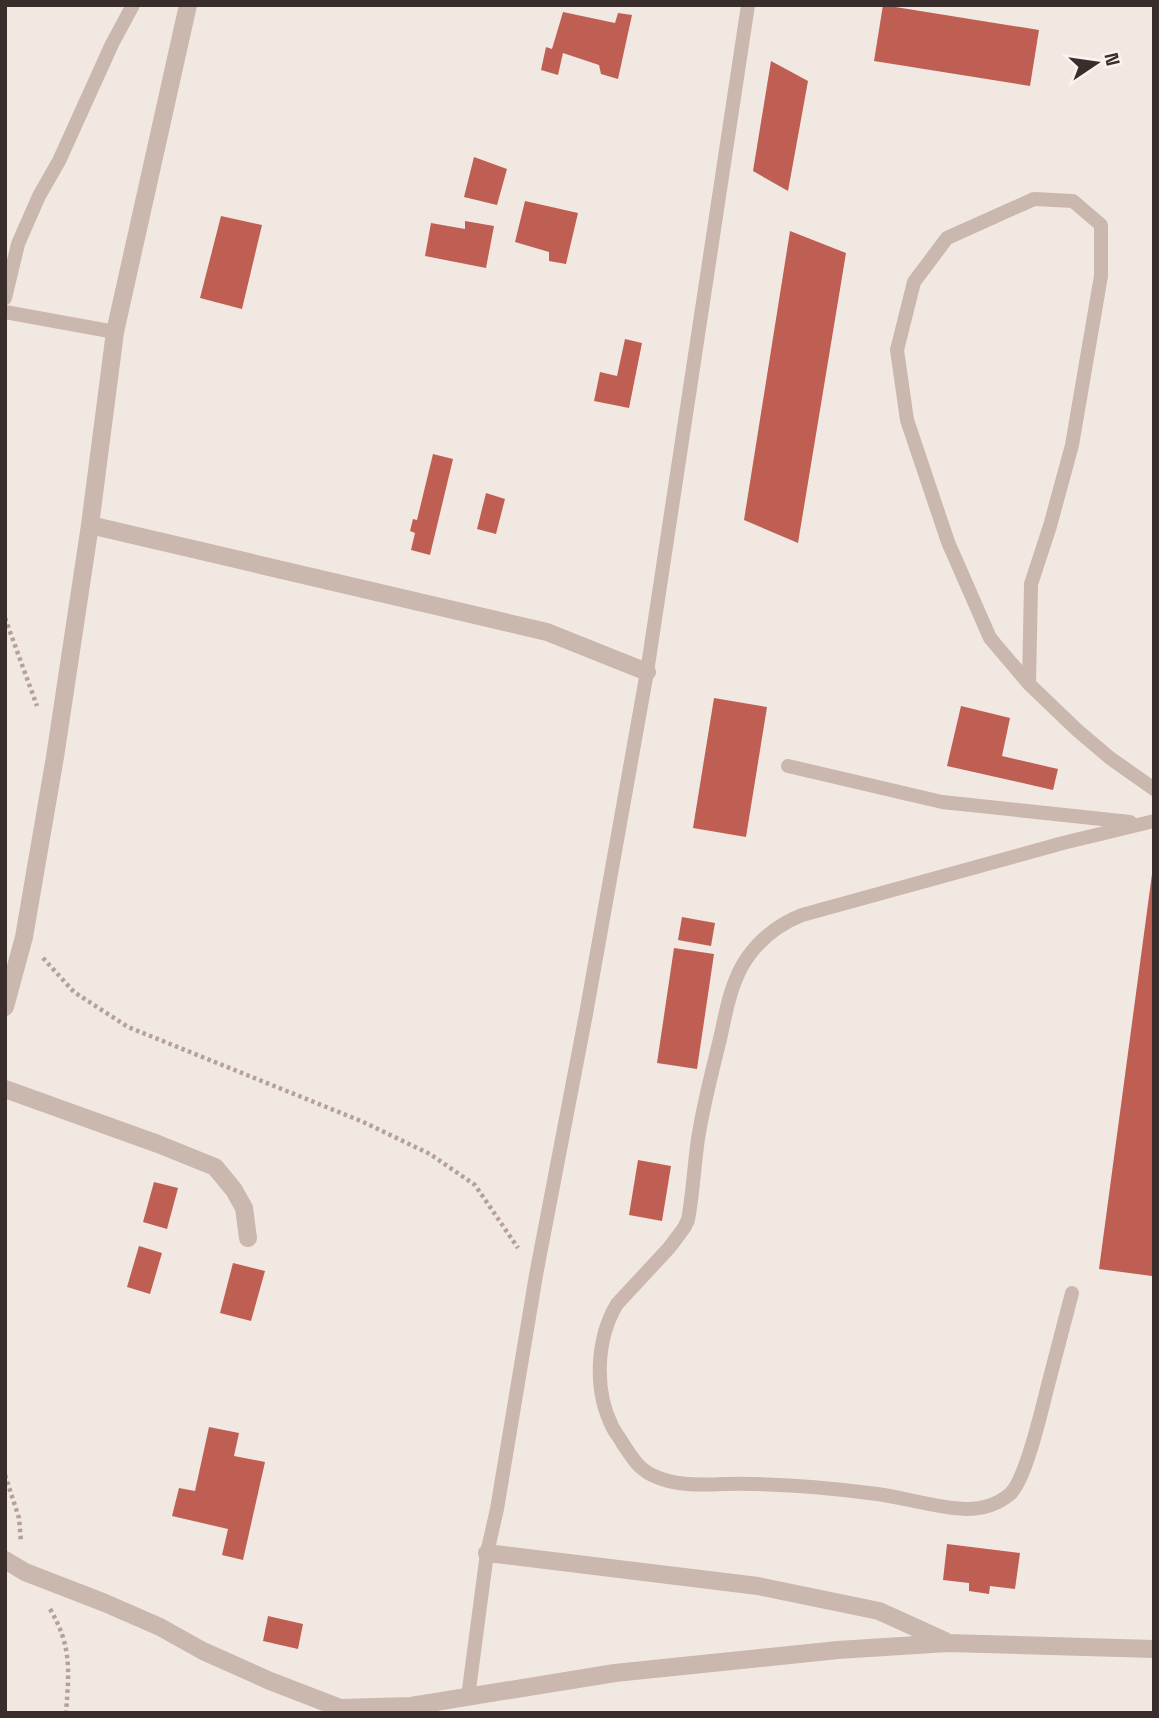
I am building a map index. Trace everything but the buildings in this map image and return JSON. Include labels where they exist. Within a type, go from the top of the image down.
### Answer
[{"type":"street","points":[[5,1007],[24,937],[55,757],[90,525],[115,332],[188,5]]},
{"type":"street","points":[[90,525],[547,632],[646,672]]},
{"type":"street","points":[[5,1089],[215,1167],[244,1208],[248,1238]]},
{"type":"street","points":[[487,1553],[758,1586],[879,1611],[948,1643]]},
{"type":"street","points":[[5,1560],[25,1572],[160,1627],[214,1656],[339,1711],[411,1709],[615,1673],[838,1650],[948,1643],[1154,1649]]},
{"type":"lane","points":[[5,298],[18,244],[59,161],[111,44],[133,5]]},
{"type":"lane","points":[[468,1697],[487,1553],[646,672],[748,5]]},
{"type":"lane","points":[[1029,684],[1031,583],[1072,445],[1101,276],[1101,225],[1073,201],[1034,199],[947,238],[914,282],[897,350],[907,420],[948,542],[990,638],[1029,684],[1077,730],[1110,758],[1154,789]]},
{"type":"lane","points":[[5,312],[115,332]]},
{"type":"lane","points":[[788,766],[942,802],[1148,822]]},
{"type":"lane","points":[[1072,1293],[1019,1481],[1012,1493],[986,1507],[946,1507],[879,1494],[804,1486],[698,1485],[666,1481],[635,1462],[612,1427],[600,1385],[600,1360],[610,1315],[669,1248],[688,1220],[698,1138],[726,1010],[738,975],[758,945],[786,921],[802,915],[1148,822]]},
{"type":"path","points":[[5,618],[39,711]]},
{"type":"path","points":[[24,937],[74,992],[128,1027],[361,1121],[430,1154],[475,1185],[536,1275]]},
{"type":"path","points":[[5,1475],[19,1518],[25,1572],[52,1611],[64,1638],[69,1669],[66,1713]]}]
